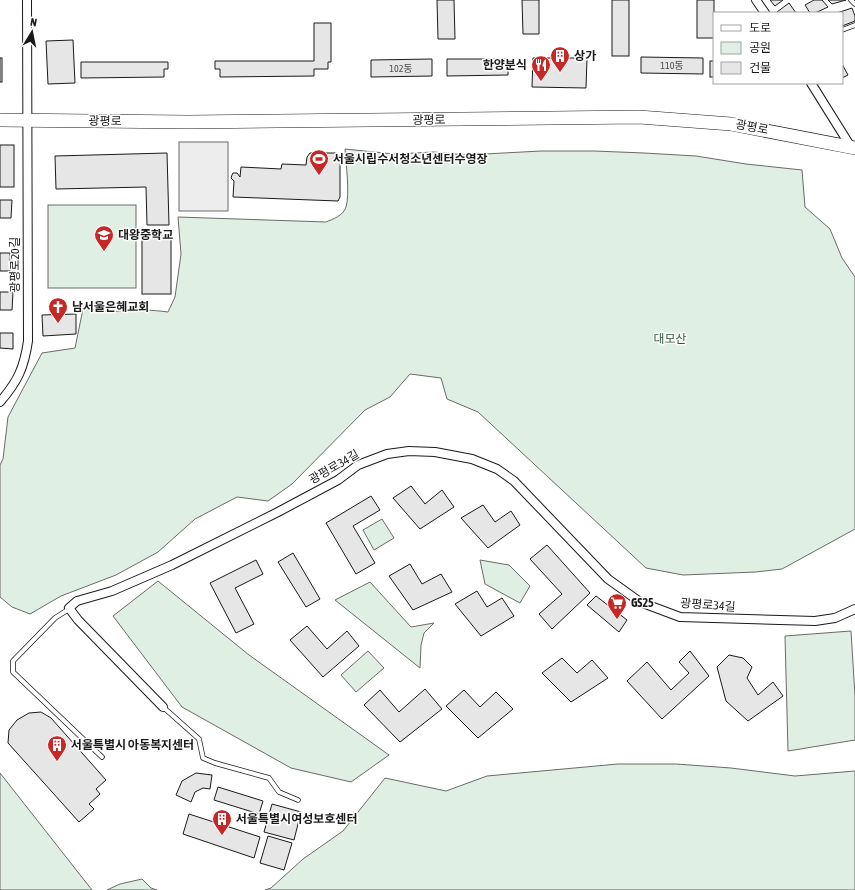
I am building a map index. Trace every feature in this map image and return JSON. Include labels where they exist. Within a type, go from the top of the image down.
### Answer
[{"type":"main road","name":"광평로","points":[[0,120],[188,122],[639,116],[731,124],[853,148]]},
{"type":"street","name":"광평로20길","points":[[0,402],[11,389],[19,376],[25,359],[28,341],[27,0]]},
{"type":"street","points":[[756,0],[764,12]]},
{"type":"street","points":[[812,84],[853,148]]},
{"type":"street","name":"광평로34길","points":[[69,608],[76,601],[112,591],[172,565],[338,480],[358,464],[387,454],[409,451],[435,452],[472,459],[497,469],[514,482],[608,579],[640,602],[680,617],[815,621],[835,618],[855,609]]},
{"type":"street","points":[[69,608],[78,620],[163,707]]},
{"type":"lane","points":[[851,0],[855,4]]},
{"type":"lane","points":[[843,30],[855,25]]},
{"type":"lane","points":[[69,608],[55,618],[13,661],[13,672],[102,757]]},
{"type":"lane","points":[[163,707],[199,739],[203,758],[215,763],[270,778],[279,792],[298,800]]},
{"type":"green space","name":"대모산","points":[[345,149],[394,154],[434,152],[466,155],[541,151],[644,153],[696,156],[746,164],[802,170],[805,207],[830,229],[842,258],[855,277],[855,529],[782,569],[756,572],[683,575],[646,568],[478,412],[447,399],[441,378],[410,374],[390,397],[365,410],[292,484],[268,501],[237,497],[195,519],[158,552],[116,575],[61,596],[30,614],[12,607],[0,597],[0,465],[3,459],[8,417],[42,353],[75,348],[83,309],[98,311],[152,310],[168,312],[175,297],[181,254],[178,217],[326,222],[338,217],[345,210],[348,195]]},
{"type":"green space","points":[[48,205],[136,205],[136,288],[48,288]]},
{"type":"green space","points":[[382,519],[394,538],[374,550],[363,530]]},
{"type":"green space","points":[[480,560],[509,565],[530,586],[520,603],[485,584]]},
{"type":"green space","points":[[158,581],[249,655],[389,755],[351,782],[291,768],[182,707],[113,616]]},
{"type":"green space","points":[[370,582],[411,627],[434,623],[424,633],[421,645],[420,668],[335,600]]},
{"type":"green space","points":[[851,631],[855,696],[855,740],[788,751],[785,636]]},
{"type":"green space","points":[[368,651],[384,668],[356,692],[341,675]]},
{"type":"green space","points":[[618,764],[676,764],[731,768],[795,776],[855,771],[855,890],[265,890],[271,888],[303,859],[343,831],[385,778],[446,791],[487,776]]},
{"type":"green space","points":[[0,773],[92,890],[0,890]]},
{"type":"green space","points":[[142,879],[151,888],[157,890],[107,890],[120,884]]},
{"type":"shaded area","points":[[179,142],[228,142],[228,211],[179,211]]},
{"type":"building","points":[[437,0],[454,0],[455,39],[438,39]]},
{"type":"building","points":[[522,0],[539,0],[539,34],[523,34]]},
{"type":"building","points":[[612,0],[629,0],[629,56],[612,56]]},
{"type":"building","points":[[697,0],[714,0],[713,38],[697,38]]},
{"type":"building","points":[[770,0],[783,0],[775,6]]},
{"type":"building","points":[[814,0],[822,0],[828,7],[817,12],[809,12],[805,5]]},
{"type":"building","points":[[828,0],[846,0],[832,4]]},
{"type":"building","points":[[789,3],[795,12],[777,12]]},
{"type":"building","points":[[852,8],[855,21],[843,26],[843,12],[840,12]]},
{"type":"building","points":[[314,23],[331,23],[331,62],[328,62],[328,69],[314,69],[314,76],[220,77],[220,69],[215,69],[215,61],[314,61]]},
{"type":"building","points":[[73,40],[75,83],[48,84],[46,41]]},
{"type":"building","points":[[641,57],[703,58],[703,74],[641,73]]},
{"type":"building","points":[[0,58],[2,58],[2,82],[0,82]]},
{"type":"building","name":"상가","points":[[533,58],[587,58],[586,88],[532,87]]},
{"type":"building","points":[[432,59],[432,76],[371,77],[371,60]]},
{"type":"building","points":[[447,59],[508,59],[508,75],[447,76]]},
{"type":"building","points":[[710,61],[713,61],[713,77],[710,77]]},
{"type":"building","points":[[81,62],[168,62],[168,69],[164,69],[164,77],[81,78]]},
{"type":"building","points":[[843,66],[848,75],[843,78]]},
{"type":"building","points":[[0,145],[14,145],[14,187],[0,187]]},
{"type":"building","points":[[167,153],[169,225],[147,225],[146,187],[56,189],[55,156]]},
{"type":"building","points":[[310,153],[336,153],[340,156],[340,197],[338,201],[233,197],[234,181],[231,178],[233,173],[237,173],[240,177],[241,167],[281,169],[282,164],[306,165],[307,157]]},
{"type":"building","points":[[0,200],[12,200],[11,218],[0,218]]},
{"type":"building","points":[[142,231],[171,231],[171,294],[142,294]]},
{"type":"building","points":[[0,253],[10,253],[10,271],[0,271]]},
{"type":"building","points":[[0,292],[13,292],[12,310],[0,310]]},
{"type":"building","points":[[76,314],[76,334],[43,336],[42,315]]},
{"type":"building","points":[[0,333],[13,333],[13,349],[0,348]]},
{"type":"building","points":[[411,486],[425,504],[442,490],[454,507],[420,529],[393,498]]},
{"type":"building","points":[[371,496],[380,510],[353,526],[375,563],[356,574],[326,523]]},
{"type":"building","points":[[483,505],[495,522],[511,511],[520,525],[488,548],[461,518]]},
{"type":"building","points":[[547,545],[590,593],[552,629],[539,614],[562,594],[530,559]]},
{"type":"building","points":[[293,553],[320,599],[306,607],[278,562]]},
{"type":"building","points":[[256,560],[263,574],[235,588],[254,624],[236,633],[210,583]]},
{"type":"building","points":[[410,564],[422,584],[441,574],[452,592],[413,610],[389,576]]},
{"type":"building","points":[[477,591],[487,607],[502,598],[514,616],[481,636],[455,604]]},
{"type":"building","points":[[596,596],[627,620],[619,632],[587,605]]},
{"type":"building","points":[[307,626],[327,649],[347,631],[359,646],[323,677],[290,640]]},
{"type":"building","points":[[690,651],[709,676],[662,719],[627,681],[647,662],[671,690],[689,673],[679,662]]},
{"type":"building","points":[[729,655],[743,658],[752,667],[747,678],[758,695],[773,682],[783,696],[748,721],[726,701],[717,667]]},
{"type":"building","points":[[562,658],[577,673],[592,660],[608,678],[571,702],[542,673]]},
{"type":"building","points":[[425,689],[442,709],[400,742],[364,705],[380,690],[399,712]]},
{"type":"building","points":[[464,690],[480,707],[496,692],[513,709],[478,738],[446,706]]},
{"type":"building","name":"서울특별시 아동복지센터","points":[[41,712],[51,718],[106,780],[96,789],[100,794],[89,804],[94,809],[79,822],[8,743],[9,730],[17,720],[29,713]]},
{"type":"building","points":[[196,773],[212,775],[210,789],[203,788],[195,792],[191,802],[176,795],[182,781]]},
{"type":"building","points":[[218,787],[263,801],[259,814],[214,800]]},
{"type":"building","points":[[272,804],[301,812],[294,840],[264,832]]},
{"type":"building","name":"서울특별시여성보호센터","points":[[189,814],[260,837],[254,858],[183,834]]},
{"type":"building","points":[[268,836],[292,843],[284,870],[260,863]]},
{"type":"place","name":"상가","points":[[560,73]]},
{"type":"place","name":"한양분식","points":[[541,82]]},
{"type":"place","name":"서울시립수서청소년센터수영장","points":[[319,176]]},
{"type":"place","name":"대왕중학교","points":[[104,252]]},
{"type":"place","name":"남서울은혜교회","points":[[58,324]]},
{"type":"place","name":"GS25","points":[[617,620]]},
{"type":"place","name":"서울특별시 아동복지센터","points":[[57,762]]},
{"type":"place","name":"서울특별시여성보호센터","points":[[222,836]]}]
